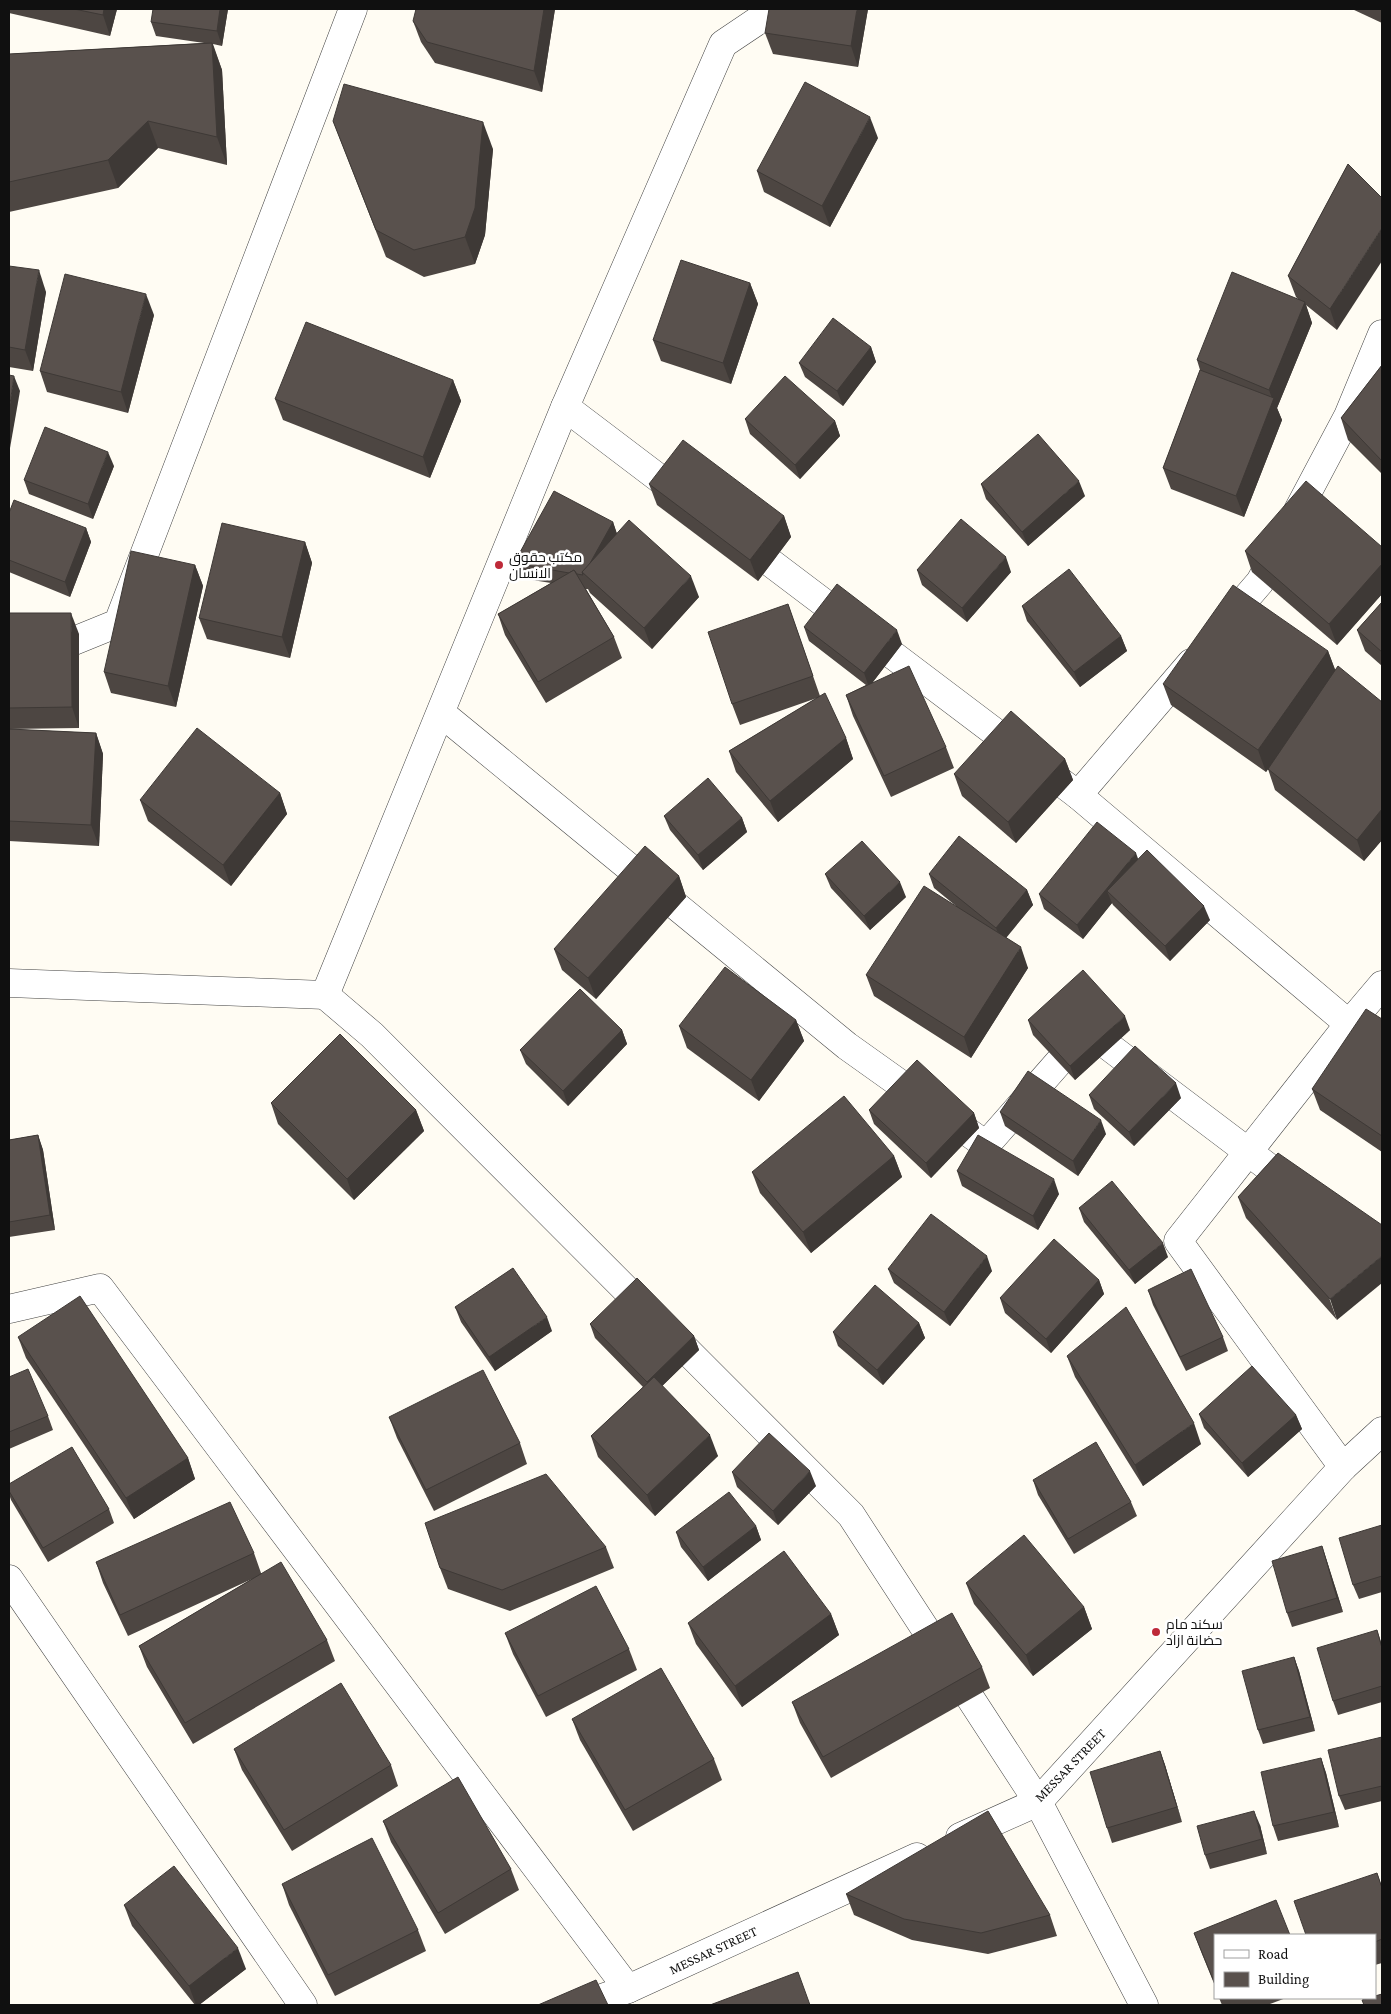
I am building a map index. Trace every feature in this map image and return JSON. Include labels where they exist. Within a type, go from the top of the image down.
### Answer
[{"type":"street","points":[[9,641],[59,648],[118,622],[353,9]]},
{"type":"street","points":[[325,995],[565,408],[723,44],[775,9]]},
{"type":"street","points":[[1078,796],[1260,582],[1348,416],[1382,334]]},
{"type":"street","points":[[565,408],[1078,796],[1349,1024]]},
{"type":"street","points":[[441,713],[847,1046],[986,1145],[1087,1030],[1319,1205]]},
{"type":"street","points":[[9,983],[325,995],[379,1042],[851,1515],[1038,1802],[1144,2005]]},
{"type":"street","points":[[1343,1467],[1178,1241],[1382,984]]},
{"type":"street","points":[[9,1309],[100,1288],[628,1989]]},
{"type":"street","name":"MESSAR STREET","points":[[582,2005],[628,1989],[1038,1802],[1343,1467],[1382,1431]]},
{"type":"street","points":[[9,1579],[304,2005]]},
{"type":"building","points":[[74,9],[104,9],[103,15]]},
{"type":"building","points":[[153,9],[220,9],[217,31],[151,22]]},
{"type":"building","points":[[416,9],[544,9],[534,71],[427,42],[413,21]]},
{"type":"building","points":[[769,9],[857,9],[851,46],[765,33]]},
{"type":"building","points":[[212,43],[217,137],[148,121],[108,160],[9,182],[9,54]]},
{"type":"building","points":[[805,82],[870,117],[822,206],[757,171]]},
{"type":"building","points":[[344,84],[483,122],[475,208],[465,237],[414,250],[376,230],[333,121]]},
{"type":"building","points":[[1348,164],[1382,198],[1382,228],[1330,309],[1288,276]]},
{"type":"building","points":[[681,260],[750,283],[723,363],[653,340]]},
{"type":"building","points":[[9,266],[39,270],[25,350],[9,347]]},
{"type":"building","points":[[1232,272],[1305,302],[1269,390],[1197,360]]},
{"type":"building","points":[[65,274],[146,294],[121,392],[40,371]]},
{"type":"building","points":[[833,318],[871,347],[837,391],[799,363]]},
{"type":"building","points":[[306,322],[453,380],[423,457],[275,399]]},
{"type":"building","points":[[1382,365],[1382,461],[1341,418]]},
{"type":"building","points":[[1200,370],[1274,398],[1236,496],[1163,468]]},
{"type":"building","points":[[9,375],[14,376],[9,411]]},
{"type":"building","points":[[785,376],[835,421],[795,465],[745,419]]},
{"type":"building","points":[[45,427],[108,452],[88,504],[24,480]]},
{"type":"building","points":[[1038,434],[1079,481],[1022,532],[981,484]]},
{"type":"building","points":[[683,440],[784,516],[750,560],[649,484]]},
{"type":"building","points":[[1306,481],[1382,547],[1382,564],[1329,624],[1245,551]]},
{"type":"building","points":[[554,491],[613,522],[589,565],[582,572],[583,575],[577,574],[574,570],[569,573],[514,563]]},
{"type":"building","points":[[14,500],[86,528],[65,582],[9,560],[9,513]]},
{"type":"building","points":[[961,519],[1006,557],[962,608],[917,570]]},
{"type":"building","points":[[629,520],[691,576],[644,628],[582,572]]},
{"type":"building","points":[[222,523],[305,542],[282,637],[199,618]]},
{"type":"building","points":[[131,551],[195,565],[168,686],[104,672]]},
{"type":"building","points":[[1069,569],[1121,636],[1074,672],[1022,606]]},
{"type":"building","points":[[574,570],[614,637],[538,682],[498,614]]},
{"type":"building","points":[[837,584],[897,630],[864,673],[804,627]]},
{"type":"building","points":[[1233,585],[1328,651],[1258,750],[1163,684]]},
{"type":"building","points":[[1382,602],[1382,652],[1357,630]]},
{"type":"building","points":[[788,604],[813,676],[732,704],[708,632]]},
{"type":"building","points":[[9,613],[71,613],[72,707],[9,708]]},
{"type":"building","points":[[909,666],[946,747],[884,776],[846,695]]},
{"type":"building","points":[[1338,666],[1382,702],[1382,809],[1357,840],[1268,769]]},
{"type":"building","points":[[825,693],[846,738],[770,801],[729,751]]},
{"type":"building","points":[[1011,711],[1065,759],[1008,822],[954,774]]},
{"type":"building","points":[[197,728],[280,793],[223,865],[140,800]]},
{"type":"building","points":[[9,729],[96,733],[91,825],[9,821]]},
{"type":"building","points":[[708,778],[742,818],[698,855],[664,816]]},
{"type":"building","points":[[1097,822],[1136,853],[1077,925],[1039,894]]},
{"type":"building","points":[[959,836],[1027,890],[996,928],[929,874]]},
{"type":"building","points":[[862,841],[900,882],[864,916],[825,874]]},
{"type":"building","points":[[645,846],[679,876],[588,978],[554,949]]},
{"type":"building","points":[[1147,850],[1204,906],[1165,946],[1107,891]]},
{"type":"building","points":[[924,886],[1021,947],[964,1037],[866,975]]},
{"type":"building","points":[[725,967],[796,1020],[751,1080],[679,1026]]},
{"type":"building","points":[[1083,970],[1125,1016],[1070,1066],[1028,1020]]},
{"type":"building","points":[[580,989],[622,1030],[563,1091],[520,1050]]},
{"type":"building","points":[[1366,1009],[1382,1019],[1382,1136],[1312,1089]]},
{"type":"building","points":[[340,1034],[416,1110],[347,1179],[271,1103]]},
{"type":"building","points":[[1135,1046],[1176,1083],[1129,1132],[1089,1095]]},
{"type":"building","points":[[917,1060],[974,1113],[926,1163],[869,1110]]},
{"type":"building","points":[[1028,1071],[1101,1120],[1073,1161],[1000,1112]]},
{"type":"building","points":[[844,1096],[894,1156],[803,1232],[752,1172]]},
{"type":"building","points":[[38,1135],[50,1215],[9,1222],[9,1140]]},
{"type":"building","points":[[978,1135],[1054,1179],[1033,1216],[957,1171]]},
{"type":"building","points":[[1278,1153],[1382,1225],[1382,1256],[1330,1299],[1238,1197]]},
{"type":"building","points":[[1112,1181],[1163,1243],[1129,1270],[1079,1208]]},
{"type":"building","points":[[931,1214],[987,1256],[944,1312],[888,1269]]},
{"type":"building","points":[[1054,1239],[1099,1280],[1046,1339],[1000,1298]]},
{"type":"building","points":[[513,1268],[547,1317],[489,1357],[455,1307]]},
{"type":"building","points":[[1191,1269],[1223,1337],[1180,1357],[1148,1290]]},
{"type":"building","points":[[637,1278],[694,1336],[647,1382],[590,1324]]},
{"type":"building","points":[[875,1285],[919,1323],[877,1370],[833,1332]]},
{"type":"building","points":[[80,1296],[188,1458],[126,1498],[18,1337]]},
{"type":"building","points":[[1126,1307],[1194,1423],[1135,1465],[1067,1356]]},
{"type":"building","points":[[1252,1366],[1296,1415],[1242,1463],[1199,1414]]},
{"type":"building","points":[[28,1369],[48,1416],[9,1432],[9,1377]]},
{"type":"building","points":[[483,1370],[520,1443],[426,1490],[389,1417]]},
{"type":"building","points":[[654,1377],[710,1435],[647,1495],[591,1436]]},
{"type":"building","points":[[769,1433],[810,1471],[773,1511],[732,1472]]},
{"type":"building","points":[[1096,1442],[1131,1502],[1068,1539],[1033,1480]]},
{"type":"building","points":[[72,1447],[109,1509],[43,1548],[9,1491],[9,1484]]},
{"type":"building","points":[[546,1474],[606,1547],[502,1590],[440,1568],[425,1523]]},
{"type":"building","points":[[729,1492],[756,1526],[703,1567],[676,1532]]},
{"type":"building","points":[[230,1502],[254,1553],[120,1615],[96,1562]]},
{"type":"building","points":[[1382,1525],[1382,1576],[1353,1585],[1339,1538]]},
{"type":"building","points":[[1024,1535],[1084,1607],[1026,1655],[966,1583]]},
{"type":"building","points":[[1322,1546],[1337,1598],[1287,1613],[1272,1561]]},
{"type":"building","points":[[784,1551],[831,1614],[735,1686],[688,1623]]},
{"type":"building","points":[[281,1562],[327,1640],[185,1723],[139,1646]]},
{"type":"building","points":[[596,1586],[629,1649],[538,1696],[505,1633]]},
{"type":"building","points":[[952,1613],[982,1667],[823,1757],[792,1702]]},
{"type":"building","points":[[1377,1630],[1382,1648],[1382,1686],[1333,1701],[1317,1648]]},
{"type":"building","points":[[1294,1657],[1310,1717],[1258,1730],[1242,1671]]},
{"type":"building","points":[[661,1668],[714,1759],[625,1810],[572,1719]]},
{"type":"building","points":[[341,1683],[391,1765],[284,1830],[234,1749]]},
{"type":"building","points":[[1382,1737],[1382,1786],[1339,1796],[1328,1750]]},
{"type":"building","points":[[1160,1751],[1177,1807],[1107,1828],[1090,1772]]},
{"type":"building","points":[[1321,1758],[1334,1812],[1273,1826],[1261,1772]]},
{"type":"building","points":[[458,1777],[511,1869],[438,1913],[383,1821]]},
{"type":"building","points":[[988,1811],[1050,1915],[981,1933],[904,1919],[846,1894]]},
{"type":"building","points":[[1254,1811],[1262,1839],[1205,1855],[1197,1826]]},
{"type":"building","points":[[372,1838],[418,1930],[328,1975],[282,1884]]},
{"type":"building","points":[[174,1866],[238,1948],[189,1986],[124,1905]]},
{"type":"building","points":[[1377,1873],[1382,1888],[1382,1939],[1376,1942],[1376,1934],[1306,1934],[1294,1901]]},
{"type":"building","points":[[1276,1900],[1290,1934],[1214,1934],[1214,1982],[1194,1933]]},
{"type":"building","points":[[798,1972],[810,2005],[710,2005]]},
{"type":"building","points":[[596,1980],[608,2005],[538,2005]]},
{"type":"building","points":[[1382,1994],[1382,2005],[1364,2005],[1362,2000],[1376,1999],[1376,1996]]},
{"type":"place","name":"مكتب حقوق الانسان","points":[[499,565]]},
{"type":"place","name":"سكند مام حضانة ازاد","points":[[1156,1632]]}]
